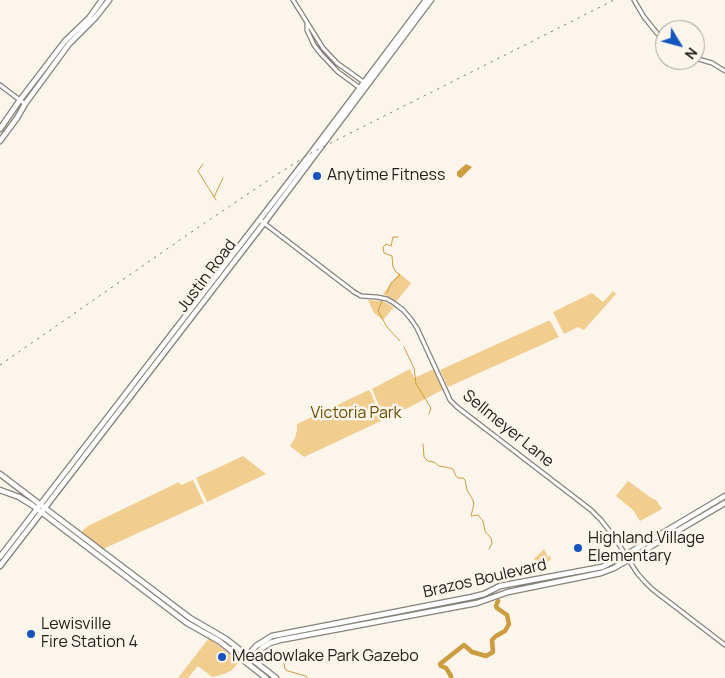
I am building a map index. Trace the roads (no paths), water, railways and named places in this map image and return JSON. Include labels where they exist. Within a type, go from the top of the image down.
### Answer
[{"type":"main road","points":[[0,129],[65,41],[89,18],[102,0]]},
{"type":"main road","points":[[0,141],[69,44],[95,18],[109,0]]},
{"type":"main road","name":"Justin Road","points":[[397,43],[426,0]]},
{"type":"main road","name":"Justin Road","points":[[0,566],[4,555],[235,259],[431,0]]},
{"type":"main road","name":"Justin Road","points":[[41,509],[51,500],[243,242],[262,221]]},
{"type":"main road","points":[[235,259],[243,242]]},
{"type":"main road","points":[[0,474],[41,509],[187,623],[211,636],[266,678]]},
{"type":"main road","points":[[0,490],[19,497],[57,517],[77,533],[86,544],[190,618],[226,639],[276,678]]},
{"type":"main road","name":"Brazos Boulevard","points":[[244,660],[256,646],[272,636],[470,598],[500,586],[601,573],[614,568],[627,557],[725,496]]},
{"type":"main road","points":[[51,500],[51,509],[57,517]]},
{"type":"main road","name":"Brazos Boulevard","points":[[627,557],[725,503]]},
{"type":"main road","name":"Brazos Boulevard","points":[[248,664],[262,648],[280,640],[477,603],[544,581]]},
{"type":"main road","points":[[372,616],[374,622]]},
{"type":"street","points":[[293,0],[323,48],[337,63],[366,84]]},
{"type":"street","points":[[634,0],[655,31]]},
{"type":"street","points":[[306,23],[314,45],[333,68],[362,89]]},
{"type":"street","points":[[705,61],[725,71]]},
{"type":"street","points":[[333,68],[337,63]]},
{"type":"street","points":[[0,85],[25,104]]},
{"type":"street","name":"Sellmeyer Lane","points":[[262,221],[354,292],[361,296],[387,299],[403,310],[417,328],[450,400],[591,510],[616,538],[637,573],[652,589],[725,645]]},
{"type":"waterway","points":[[203,164],[198,171],[216,200]]},
{"type":"waterway","points":[[214,197],[223,178]]},
{"type":"waterway","points":[[387,293],[391,283],[400,275],[393,267],[392,256],[384,253],[383,247],[386,244],[391,246],[393,237],[398,237]]},
{"type":"waterway","points":[[382,301],[378,311],[387,327],[400,341]]},
{"type":"waterway","points":[[404,347],[414,368],[416,384],[431,408],[429,414]]},
{"type":"waterway","points":[[423,444],[424,457],[428,461],[453,469],[458,478],[465,480],[467,490],[474,504],[471,516],[478,515],[483,521],[485,531],[491,538],[492,543],[489,549]]},
{"type":"waterway","points":[[451,678],[446,668],[440,664],[464,645],[472,652],[486,656],[493,652],[492,640],[505,631],[509,624],[507,615],[496,606],[498,601]]},
{"type":"waterway","points":[[270,648],[281,656],[285,669],[308,678]]},
{"type":"railway","points":[[0,365],[190,233],[311,153],[614,0]]},
{"type":"place","name":"Anytime Fitness","points":[[317,176]]},
{"type":"place","name":"Highland Village Elementary","points":[[578,548]]},
{"type":"place","name":"Lewisville Fire Station 4","points":[[31,634]]},
{"type":"place","name":"Meadowlake Park Gazebo","points":[[222,657]]},
{"type":"park label","name":"Victoria Park","points":[[356,414]]}]
